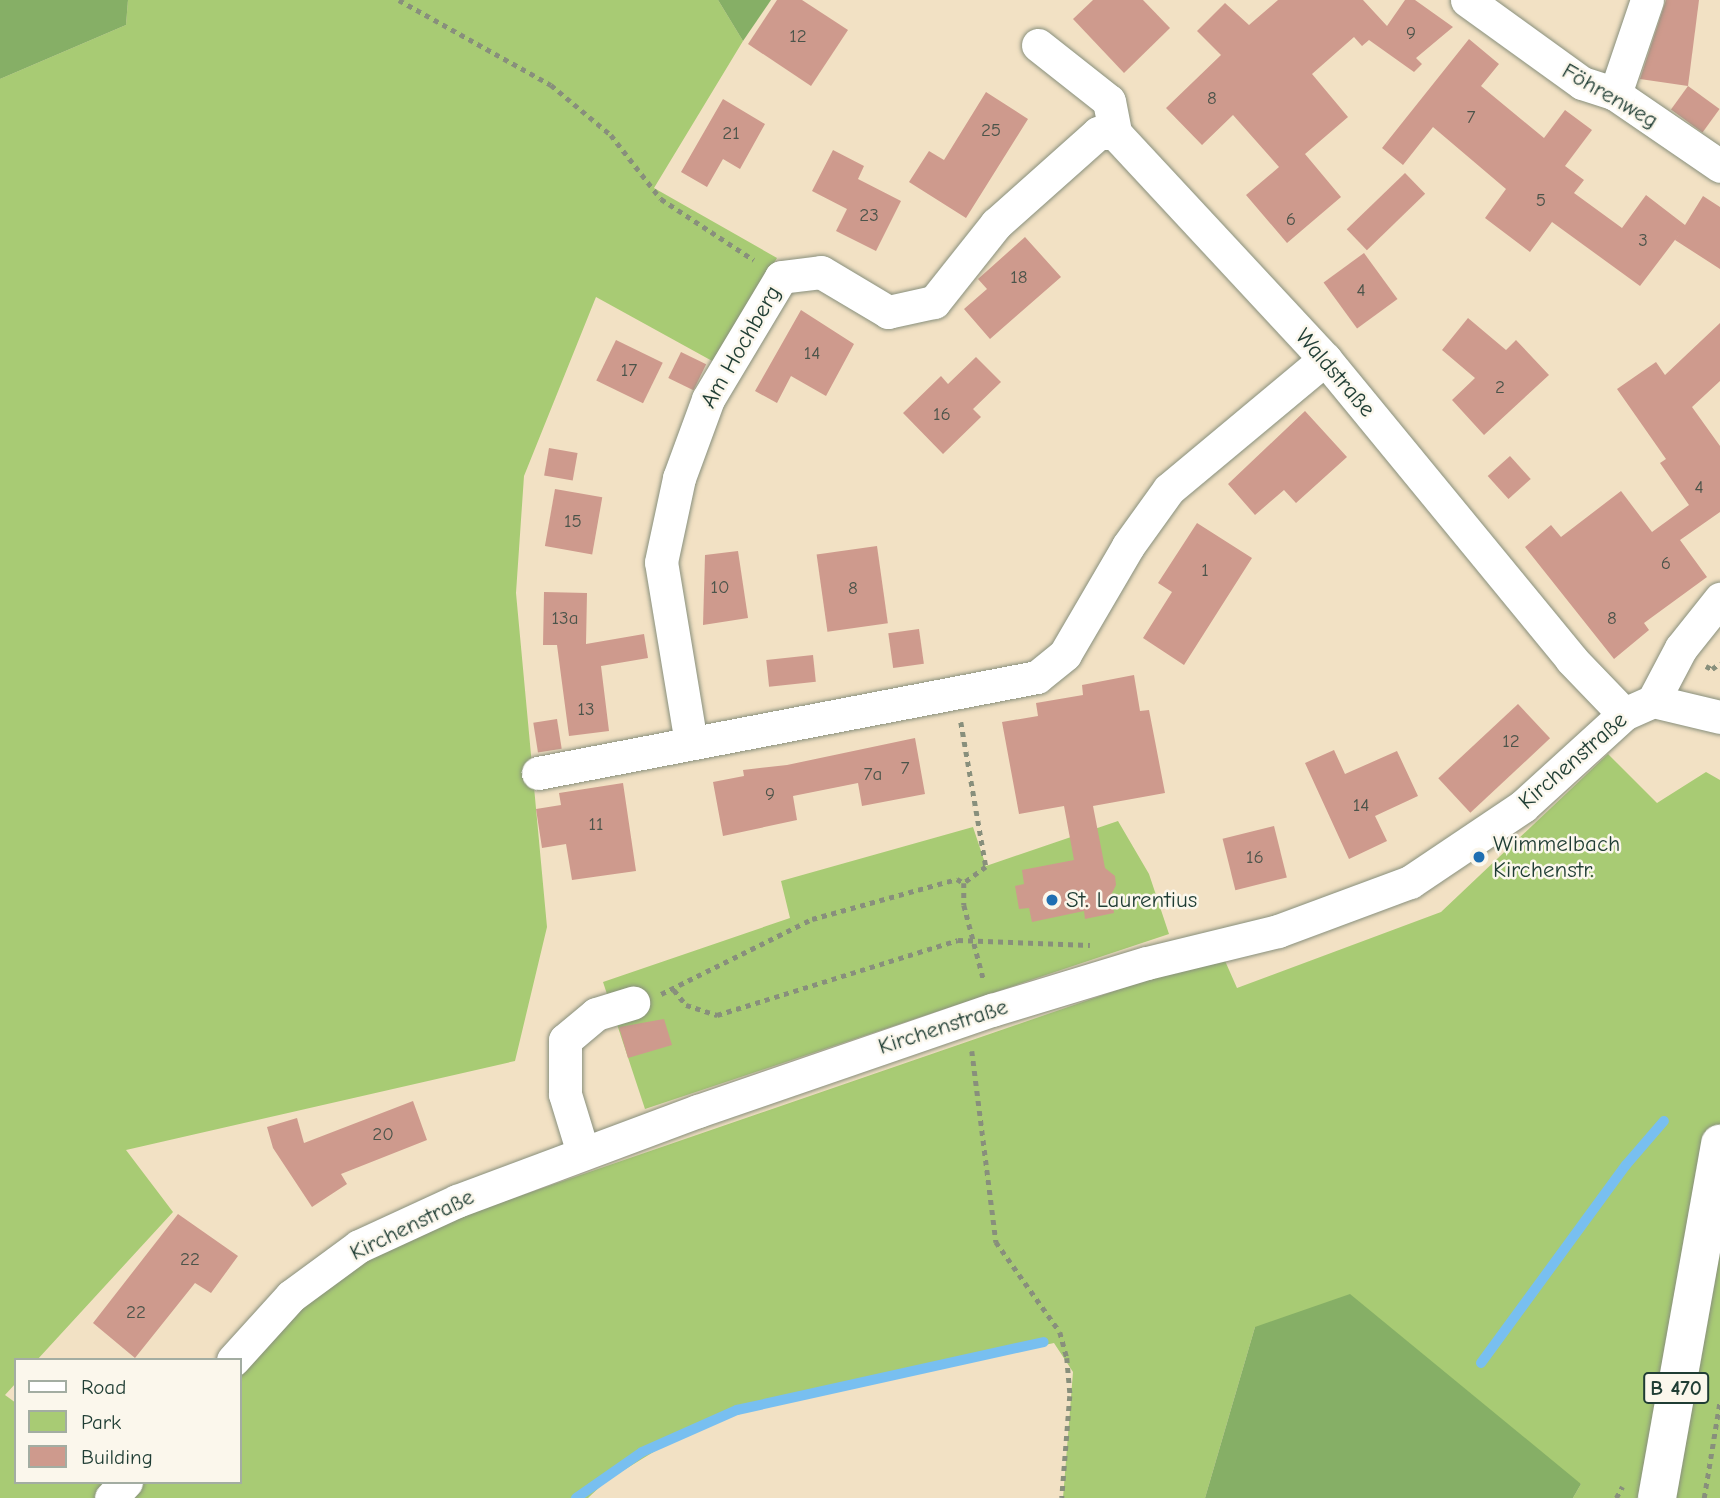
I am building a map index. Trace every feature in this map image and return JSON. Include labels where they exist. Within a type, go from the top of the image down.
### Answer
[{"type":"main road","name":"B 470","points":[[1657,1498],[1720,1144]]},
{"type":"street","name":"Föhrenweg","points":[[1467,0],[1582,83],[1615,94],[1720,166]]},
{"type":"street","points":[[1615,94],[1647,0]]},
{"type":"street","name":"Waldstraße","points":[[1038,44],[1109,101],[1115,133],[1325,359],[1571,659],[1638,707]]},
{"type":"street","name":"Am Hochberg","points":[[691,743],[661,562],[679,478],[708,400],[781,277],[821,272],[888,312],[934,302],[996,224],[1098,133],[1115,133]]},
{"type":"street","points":[[538,773],[1037,677],[1065,654],[1128,546],[1169,489],[1325,359]]},
{"type":"street","name":"Kirchenstraße","points":[[235,1358],[291,1296],[359,1246],[457,1201],[583,1153],[968,1018],[1147,963],[1278,931],[1410,881],[1523,806],[1638,707],[1720,599]]},
{"type":"street","name":"Kirchenstraße","points":[[1638,707],[1720,717]]},
{"type":"street","points":[[583,1153],[565,1094],[565,1041],[596,1014],[633,1003]]},
{"type":"street","points":[[111,1498],[124,1484]]},
{"type":"path","points":[[399,0],[551,85],[611,135],[661,200],[781,277]]},
{"type":"path","points":[[956,692],[986,867],[964,883]]},
{"type":"path","points":[[633,1003],[674,990],[697,973],[812,919],[957,879],[964,883]]},
{"type":"path","points":[[964,883],[964,905],[985,982]]},
{"type":"path","points":[[674,990],[687,1005],[718,1015],[958,940],[1052,940],[1115,947],[1147,963]]},
{"type":"path","points":[[968,1018],[996,1242],[1060,1332],[1067,1358],[1070,1396],[1062,1498]]},
{"type":"path","points":[[1704,1498],[1718,1432],[1720,1400]]},
{"type":"green space","points":[[0,0],[128,0],[126,25],[0,79]]},
{"type":"green space","points":[[128,0],[718,0],[743,41],[654,188],[777,258],[714,362],[596,297],[524,476],[516,593],[547,927],[515,1061],[126,1150],[173,1212],[39,1358],[14,1358],[14,1385],[5,1395],[14,1402],[14,1484],[132,1484],[138,1488],[141,1484],[242,1484],[242,1372],[326,1277],[406,1235],[1222,954],[1237,988],[1441,912],[1608,754],[1657,803],[1706,772],[1720,780],[1720,1498],[1573,1498],[1581,1484],[1255,1327],[1205,1498],[1063,1498],[1073,1372],[1054,1343],[745,1411],[673,1440],[606,1481],[588,1498],[0,1498],[0,79],[126,25]]},
{"type":"green space","points":[[718,0],[771,0],[743,41]]},
{"type":"green space","points":[[1118,821],[1149,874],[1169,934],[645,1109],[603,982],[790,918],[781,881],[973,827],[986,866]]},
{"type":"green space","points":[[1350,1294],[1581,1484],[1573,1498],[1205,1498],[1255,1327]]},
{"type":"building","points":[[777,0],[802,0],[848,30],[811,86],[748,44]]},
{"type":"building","points":[[1093,0],[1143,0],[1170,28],[1124,73],[1073,19]]},
{"type":"building","points":[[1278,0],[1363,0],[1387,26],[1405,0],[1415,0],[1453,27],[1416,58],[1422,64],[1414,72],[1369,40],[1362,46],[1354,37],[1312,74],[1348,117],[1305,154],[1341,197],[1287,243],[1246,195],[1279,167],[1233,115],[1202,145],[1166,108],[1221,55],[1197,31],[1225,3],[1249,25]]},
{"type":"building","points":[[1666,0],[1699,0],[1688,86],[1640,79]]},
{"type":"building","points":[[1469,39],[1499,64],[1481,86],[1544,138],[1565,110],[1592,130],[1565,166],[1584,180],[1574,193],[1622,228],[1646,195],[1685,225],[1703,196],[1720,207],[1720,269],[1675,240],[1681,232],[1640,286],[1552,222],[1530,252],[1485,218],[1506,189],[1433,127],[1403,165],[1382,148]]},
{"type":"building","points":[[1688,86],[1720,109],[1703,132],[1671,109]]},
{"type":"building","points":[[986,92],[1028,119],[966,218],[909,182],[929,151],[944,160]]},
{"type":"building","points":[[723,99],[765,124],[740,169],[723,159],[707,187],[681,172]]},
{"type":"building","points":[[833,150],[864,166],[858,179],[901,201],[876,251],[836,231],[847,209],[812,191]]},
{"type":"building","points":[[1405,173],[1425,194],[1367,250],[1347,229]]},
{"type":"building","points":[[1025,237],[1061,277],[990,339],[964,309],[987,289],[978,279]]},
{"type":"building","points":[[1364,253],[1398,299],[1357,329],[1324,282]]},
{"type":"building","points":[[801,310],[854,344],[826,396],[791,376],[777,403],[755,391]]},
{"type":"building","points":[[1468,318],[1506,350],[1516,340],[1549,375],[1484,435],[1452,400],[1475,378],[1442,350]]},
{"type":"building","points":[[1720,323],[1720,381],[1692,407],[1720,446],[1720,512],[1680,540],[1707,577],[1644,623],[1649,630],[1614,659],[1525,547],[1551,525],[1561,537],[1621,491],[1652,532],[1689,505],[1660,463],[1666,459],[1617,389],[1656,362],[1665,375]]},
{"type":"building","points":[[616,340],[663,363],[643,403],[596,380]]},
{"type":"building","points":[[681,352],[706,364],[693,390],[668,378]]},
{"type":"building","points":[[976,357],[1001,382],[973,409],[981,417],[943,454],[903,413],[941,376],[948,384]]},
{"type":"building","points":[[1305,411],[1347,457],[1296,503],[1284,490],[1255,515],[1228,484]]},
{"type":"building","points":[[549,448],[578,453],[573,481],[544,476]]},
{"type":"building","points":[[1510,456],[1531,479],[1508,499],[1488,476]]},
{"type":"building","points":[[555,489],[602,497],[592,554],[545,546]]},
{"type":"building","points":[[1197,523],[1252,558],[1184,665],[1143,638],[1172,592],[1158,583]]},
{"type":"building","points":[[877,546],[888,623],[827,632],[817,554]]},
{"type":"building","points":[[738,551],[748,618],[703,625],[705,555]]},
{"type":"building","points":[[544,592],[587,593],[586,644],[644,634],[648,658],[601,666],[609,731],[569,736],[557,645],[543,645]]},
{"type":"building","points":[[919,629],[924,664],[893,668],[888,633]]},
{"type":"building","points":[[813,655],[816,682],[769,687],[766,660]]},
{"type":"building","points":[[1134,675],[1140,711],[1149,710],[1165,793],[1093,806],[1105,868],[1115,876],[1116,885],[1111,895],[1114,913],[1085,919],[1084,911],[1032,922],[1029,908],[1019,909],[1015,886],[1024,884],[1022,870],[1074,860],[1064,806],[1019,814],[1002,722],[1038,716],[1036,703],[1083,695],[1082,685]]},
{"type":"building","points":[[1518,704],[1550,738],[1470,813],[1438,778]]},
{"type":"building","points":[[557,719],[562,749],[538,752],[533,723]]},
{"type":"building","points":[[915,738],[925,794],[862,806],[858,783],[793,796],[797,820],[723,836],[713,782],[744,776],[743,770],[787,765]]},
{"type":"building","points":[[1334,750],[1345,774],[1397,751],[1418,796],[1375,816],[1387,841],[1349,859],[1305,763]]},
{"type":"building","points":[[623,783],[636,871],[572,880],[566,844],[542,848],[536,809],[561,805],[559,793]]},
{"type":"building","points":[[1274,826],[1287,877],[1235,890],[1223,839]]},
{"type":"building","points":[[664,1019],[672,1045],[628,1058],[619,1027]]},
{"type":"building","points":[[413,1101],[427,1140],[341,1174],[347,1184],[312,1207],[273,1148],[267,1127],[297,1118],[304,1143]]},
{"type":"building","points":[[178,1214],[238,1256],[211,1293],[195,1283],[135,1358],[93,1323]]},
{"type":"waterway","points":[[1481,1363],[1626,1165],[1664,1121]]},
{"type":"waterway","points":[[576,1498],[642,1452],[737,1410],[1044,1342]]},
{"type":"place","name":"Wimmelbach Kirchenstr.","points":[[1479,857]]},
{"type":"place","name":"St. Laurentius","points":[[1052,900]]}]
